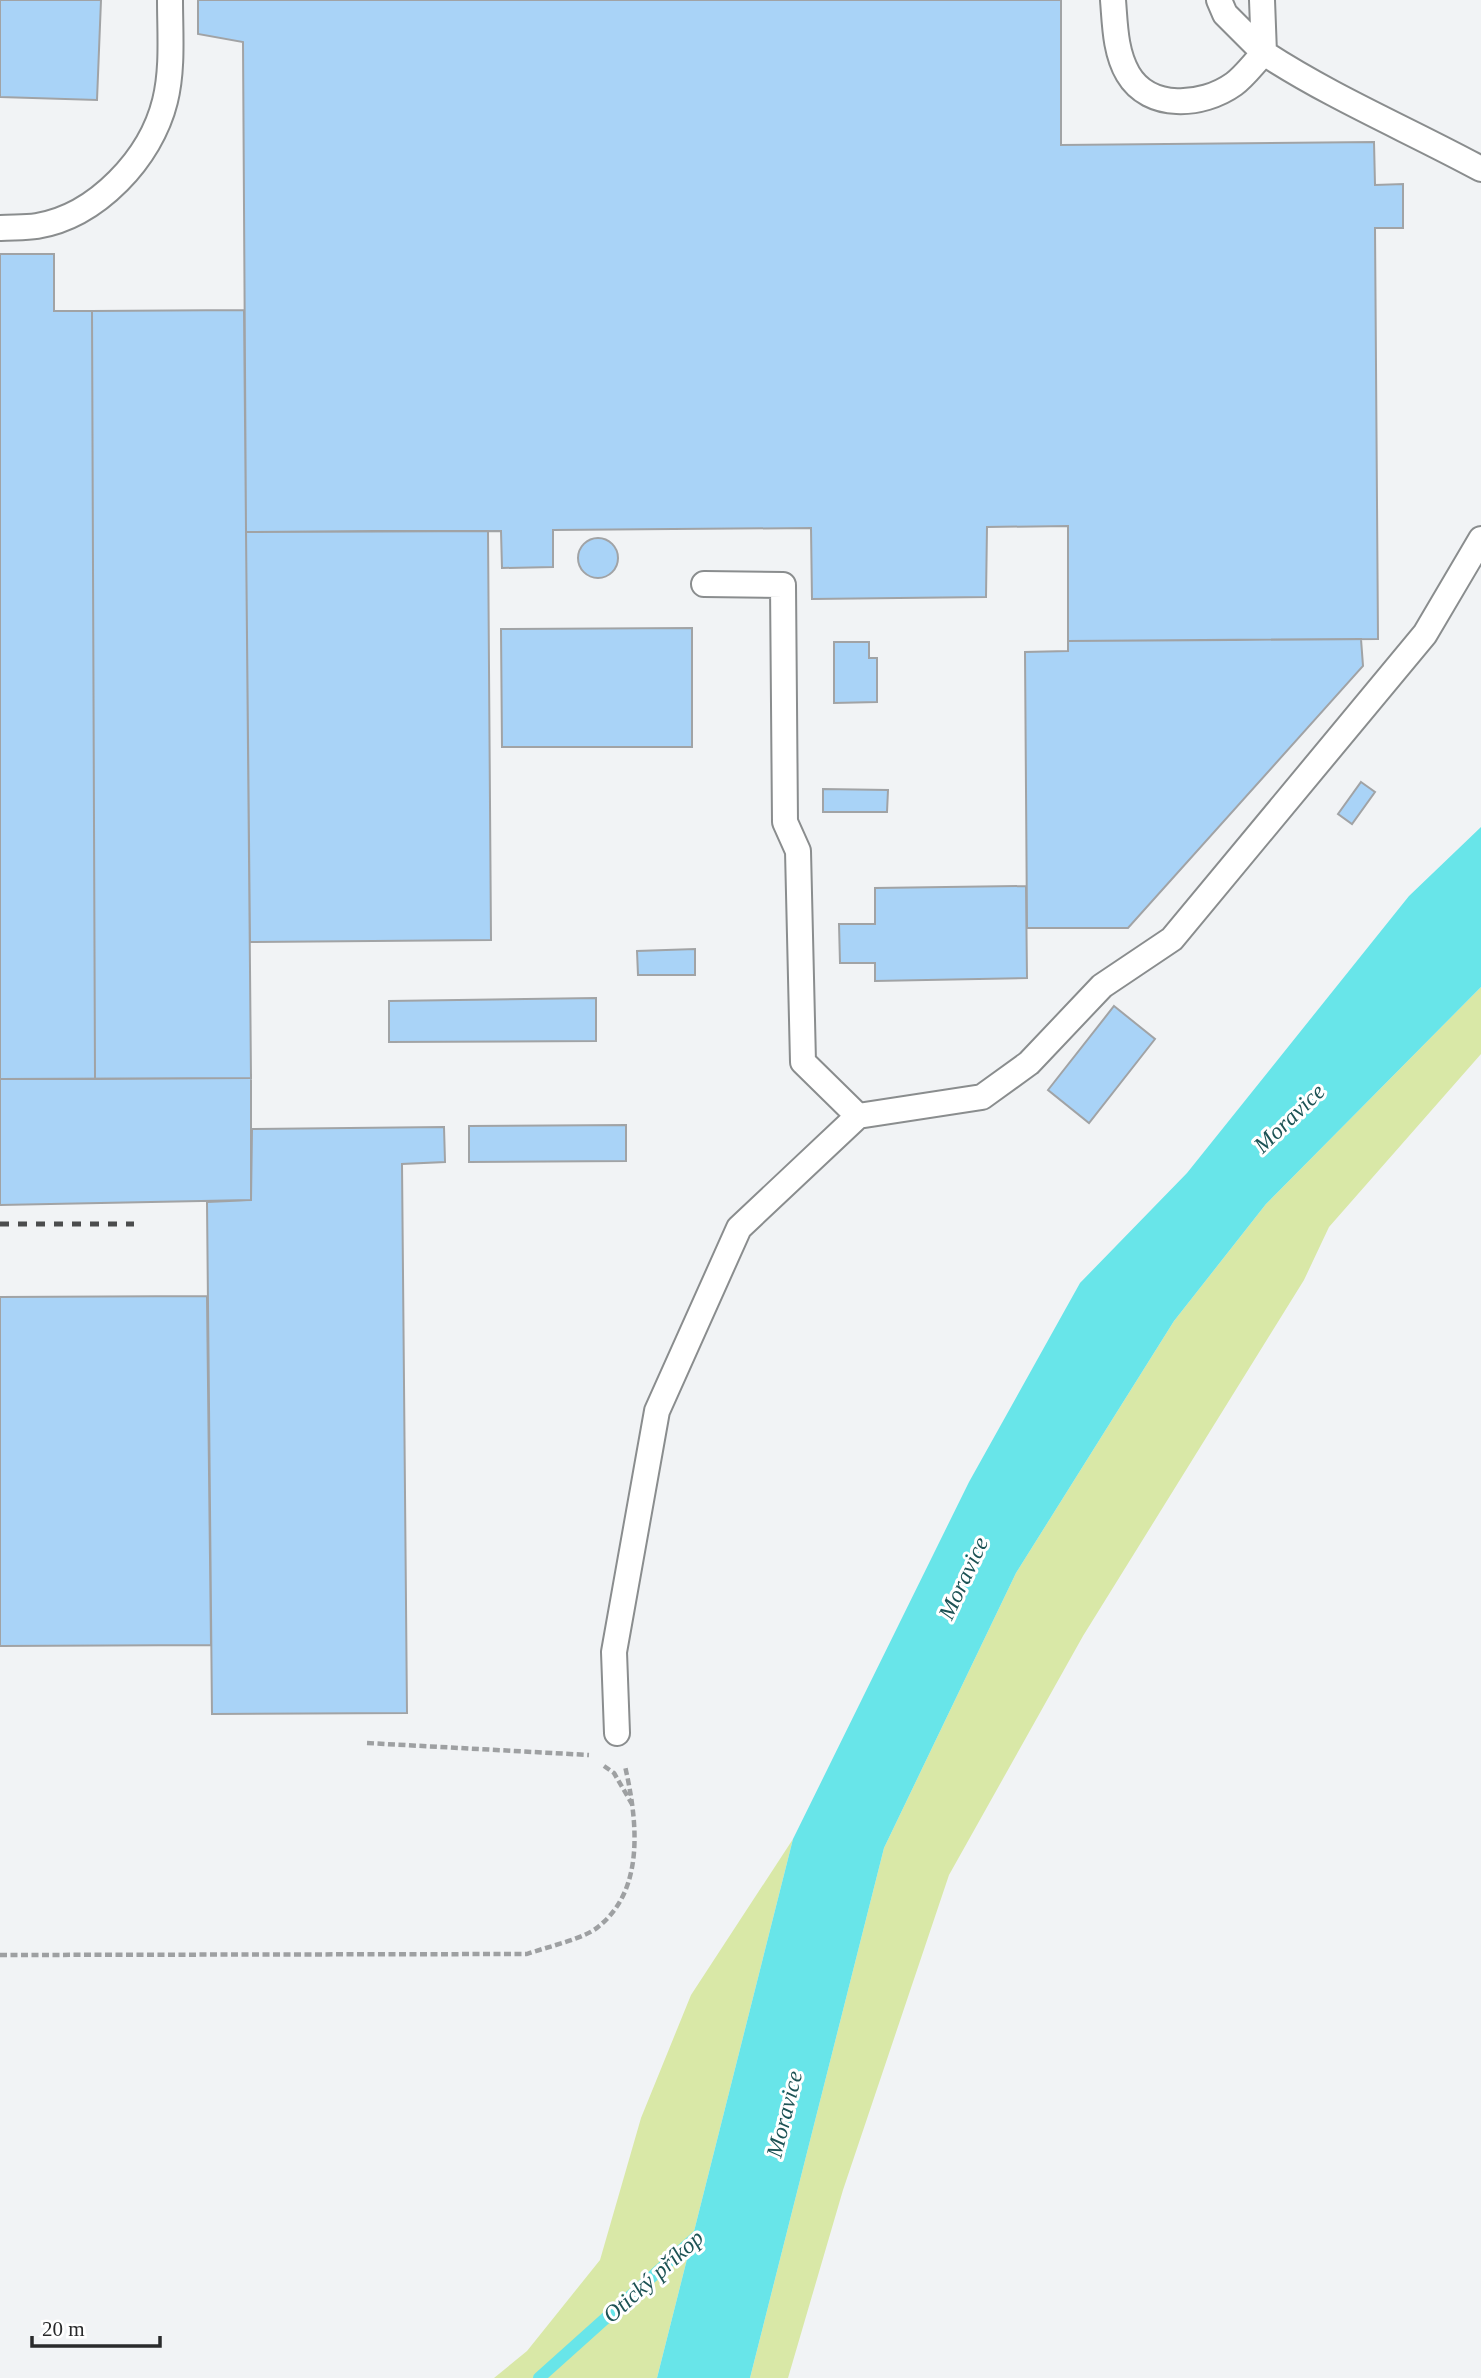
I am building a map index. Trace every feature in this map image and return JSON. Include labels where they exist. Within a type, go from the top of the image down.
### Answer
[{"type":"lane","points":[[0,228],[39,226],[80,211],[116,184],[145,152],[165,101],[171,50],[170,0]]},
{"type":"lane","points":[[1112,0],[1119,51],[1127,73],[1139,88],[1155,98],[1175,102],[1216,93],[1233,84],[1264,54],[1262,0]]},
{"type":"lane","points":[[1219,0],[1225,14],[1264,54],[1312,84],[1423,136],[1481,169]]},
{"type":"lane","points":[[617,1733],[614,1652],[657,1411],[739,1228],[858,1116],[982,1097],[1029,1063],[1102,986],[1172,939],[1424,634],[1481,539]]},
{"type":"lane","points":[[704,584],[783,585],[785,822],[798,851],[803,1062],[858,1116]]},
{"type":"path","points":[[0,1955],[527,1954],[597,1928],[624,1899],[634,1854],[635,1809],[617,1733]]},
{"type":"path","points":[[367,1743],[586,1752],[614,1773],[635,1809]]},
{"type":"green space","points":[[1481,987],[1481,1054],[1329,1227],[1304,1280],[1083,1636],[949,1875],[843,2190],[788,2378],[750,2378],[884,1848],[1016,1573],[1174,1321],[1266,1204]]},
{"type":"green space","points":[[793,1839],[657,2378],[494,2378],[527,2351],[600,2260],[641,2118],[691,1995]]},
{"type":"water","name":"Moravice","points":[[1481,827],[1481,987],[1266,1204],[1174,1321],[1016,1573],[884,1848],[750,2378],[657,2378],[793,1839],[969,1482],[1080,1283],[1187,1173],[1409,896]]},
{"type":"building","points":[[0,0],[101,0],[97,100],[0,97]]},
{"type":"building","points":[[198,0],[1061,0],[1061,145],[1374,142],[1375,185],[1403,184],[1403,228],[1375,228],[1378,639],[1068,641],[1068,526],[987,527],[986,597],[812,599],[811,528],[553,530],[553,567],[502,568],[501,531],[246,532],[243,42],[198,34]]},
{"type":"building","points":[[0,254],[54,254],[54,311],[92,311],[95,1079],[0,1079]]},
{"type":"building","points":[[244,310],[251,1078],[95,1079],[92,311]]},
{"type":"building","points":[[488,531],[491,940],[250,942],[246,532]]},
{"type":"building","points":[[598,538],[606,539],[612,544],[617,550],[617,566],[612,572],[606,577],[598,578],[590,577],[584,572],[579,566],[578,558],[579,550],[584,544],[590,539]]},
{"type":"building","points":[[692,628],[692,747],[502,747],[501,629]]},
{"type":"building","points":[[1361,639],[1363,666],[1128,928],[1027,928],[1025,652],[1068,651],[1068,641]]},
{"type":"building","points":[[834,642],[869,642],[869,658],[877,658],[877,702],[834,703]]},
{"type":"building","points":[[1361,782],[1375,792],[1352,824],[1338,814]]},
{"type":"building","points":[[823,789],[888,790],[887,812],[823,812]]},
{"type":"building","points":[[1026,886],[1027,978],[875,981],[875,963],[840,963],[839,924],[875,924],[875,888]]},
{"type":"building","points":[[695,949],[695,975],[638,975],[637,951]]},
{"type":"building","points":[[596,998],[596,1041],[389,1042],[389,1001]]},
{"type":"building","points":[[1114,1006],[1155,1039],[1089,1123],[1048,1090]]},
{"type":"building","points":[[251,1078],[251,1200],[0,1205],[0,1079]]},
{"type":"building","points":[[626,1125],[626,1161],[469,1162],[469,1126]]},
{"type":"building","points":[[444,1127],[445,1162],[402,1164],[407,1713],[212,1714],[207,1202],[251,1200],[252,1129]]},
{"type":"building","points":[[207,1296],[211,1645],[0,1646],[0,1297]]},
{"type":"waterway","name":"Otický příkop","points":[[539,2378],[703,2231]]},
{"type":"railway","points":[[0,1224],[134,1224]]}]
